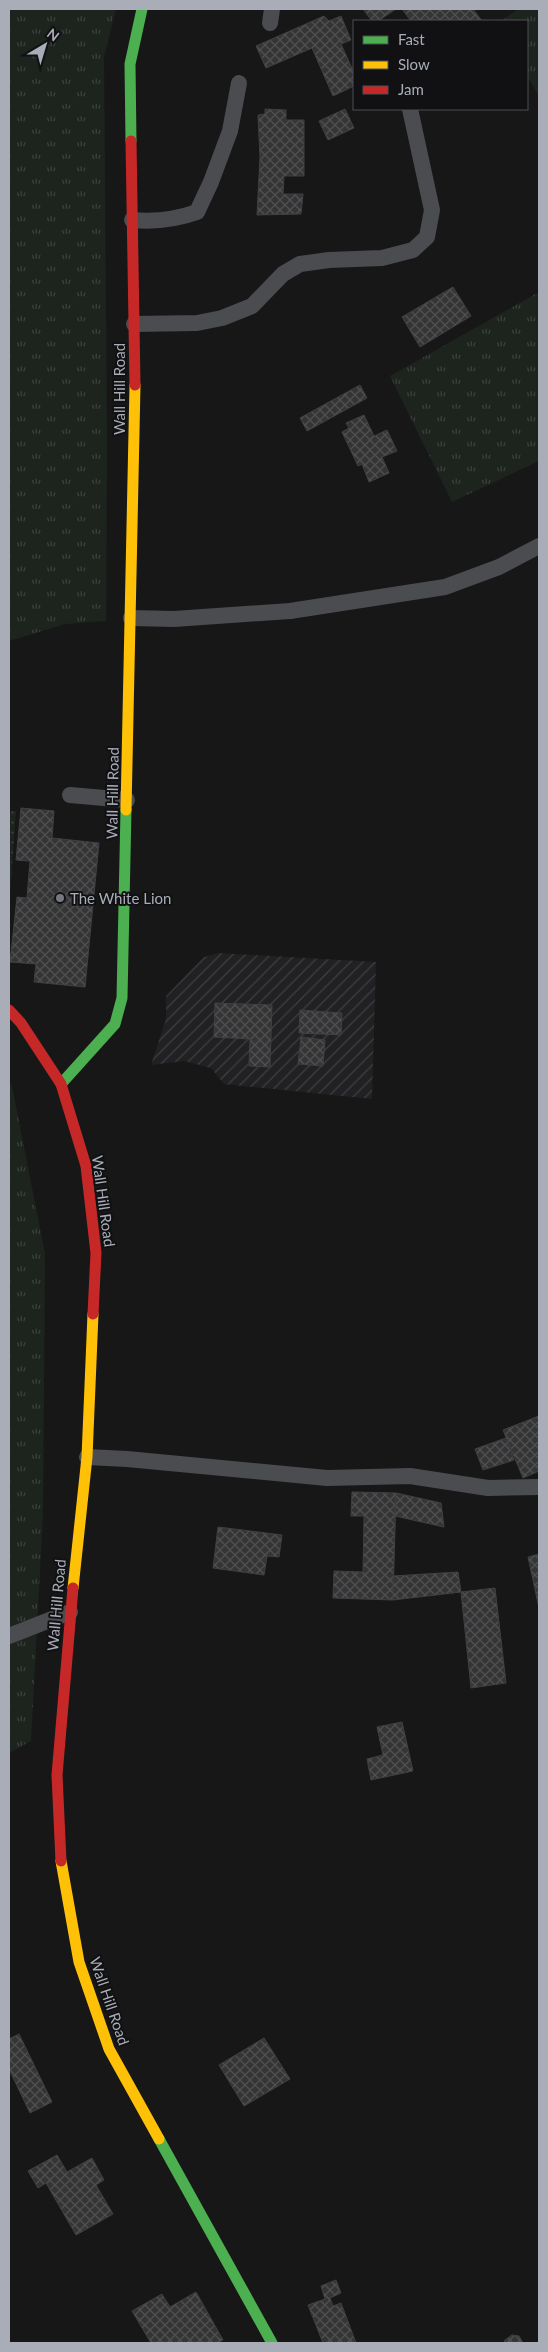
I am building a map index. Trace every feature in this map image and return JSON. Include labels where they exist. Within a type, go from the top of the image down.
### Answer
[{"type":"street","name":"Wall Hill Road","points":[[142,9],[130,64],[134,324],[131,618],[122,998],[115,1024],[61,1084],[86,1166],[96,1253],[87,1457],[70,1612],[57,1775],[61,1862],[79,1962],[109,2049],[272,2343]]},
{"type":"street","points":[[9,1010],[22,1023],[61,1084]]},
{"type":"lane","points":[[132,220],[156,222],[181,218],[196,212],[211,182],[230,131],[239,83]]},
{"type":"lane","points":[[134,324],[197,323],[222,318],[252,306],[283,274],[300,264],[329,260],[382,258],[413,250],[427,237],[432,210],[410,110]]},
{"type":"lane","points":[[131,618],[174,619],[290,611],[446,587],[499,567],[539,546]]},
{"type":"lane","points":[[70,795],[127,800]]},
{"type":"lane","points":[[87,1457],[127,1459],[317,1478],[410,1476],[488,1488],[539,1487]]},
{"type":"lane","points":[[9,1636],[70,1612]]},
{"type":"shaded area","points":[[218,953],[376,962],[372,1099],[224,1084],[211,1068],[184,1061],[151,1065],[166,1019],[166,996],[204,957]]},
{"type":"green space","points":[[9,9],[116,9],[104,57],[107,444],[106,621],[65,624],[9,641]]},
{"type":"green space","points":[[519,9],[539,9],[539,96],[528,78],[528,20],[502,20]]},
{"type":"green space","points":[[539,292],[539,461],[452,502],[390,376]]},
{"type":"green space","points":[[9,811],[16,811],[9,910]]},
{"type":"green space","points":[[9,1082],[12,1086],[45,1254],[43,1513],[31,1741],[9,1753]]},
{"type":"building","points":[[363,9],[396,9],[380,20],[371,20]]},
{"type":"building","points":[[402,9],[473,9],[481,20],[410,20]]},
{"type":"building","points":[[324,16],[329,21],[341,16],[351,40],[341,44],[353,71],[353,86],[333,96],[312,48],[266,68],[256,46]]},
{"type":"building","points":[[265,109],[286,110],[286,120],[304,120],[304,176],[284,176],[283,194],[303,194],[301,214],[257,215],[260,157],[258,115],[265,114]]},
{"type":"building","points":[[345,109],[354,128],[328,140],[319,121]]},
{"type":"building","points":[[453,287],[471,316],[420,347],[402,317]]},
{"type":"building","points":[[360,385],[367,398],[307,431],[300,418]]},
{"type":"building","points":[[364,415],[374,436],[387,430],[397,451],[382,457],[389,473],[369,482],[362,464],[358,466],[342,432],[349,428],[346,423]]},
{"type":"building","name":"The White Lion","points":[[21,808],[54,811],[52,838],[99,843],[85,987],[34,982],[36,964],[10,962],[17,897],[27,898],[30,861],[16,860]]},
{"type":"building","points":[[215,1003],[272,1005],[270,1067],[249,1066],[250,1039],[214,1037]]},
{"type":"building","points":[[300,1010],[342,1013],[341,1035],[299,1033]]},
{"type":"building","points":[[301,1037],[325,1040],[323,1066],[298,1064]]},
{"type":"building","points":[[539,1416],[539,1471],[523,1478],[503,1430]]},
{"type":"building","points":[[506,1438],[514,1460],[483,1470],[475,1449]]},
{"type":"building","points":[[352,1492],[396,1493],[393,1600],[333,1598],[334,1571],[363,1572],[364,1516],[351,1516]]},
{"type":"building","points":[[396,1493],[441,1503],[444,1527],[395,1516]]},
{"type":"building","points":[[218,1527],[282,1535],[279,1557],[267,1556],[264,1575],[213,1568]]},
{"type":"building","points":[[539,1554],[539,1608],[528,1557]]},
{"type":"building","points":[[458,1572],[461,1592],[393,1600],[393,1576]]},
{"type":"building","points":[[495,1588],[506,1683],[471,1688],[461,1592]]},
{"type":"building","points":[[402,1722],[413,1771],[371,1780],[367,1759],[383,1755],[377,1727]]},
{"type":"building","points":[[19,2034],[52,2102],[30,2113],[9,2069],[9,2039]]},
{"type":"building","points":[[264,2038],[290,2079],[244,2106],[219,2065]]},
{"type":"building","points":[[57,2155],[67,2172],[92,2158],[104,2180],[96,2185],[113,2214],[76,2235],[46,2183],[38,2188],[28,2171]]},
{"type":"building","points":[[336,2280],[341,2293],[330,2298],[333,2306],[341,2303],[356,2343],[323,2343],[308,2305],[325,2299],[321,2286]]},
{"type":"building","points":[[196,2292],[223,2340],[217,2343],[151,2343],[132,2311],[162,2294],[170,2307]]},
{"type":"building","points":[[512,2335],[519,2336],[523,2343],[504,2343]]},
{"type":"traffic: fast","points":[[131,141],[130,64],[142,9]]},
{"type":"traffic: fast","points":[[61,1084],[115,1024],[122,998],[126,810]]},
{"type":"traffic: fast","points":[[159,2139],[272,2343]]},
{"type":"traffic: slow","points":[[126,810],[135,385]]},
{"type":"traffic: slow","points":[[73,1588],[87,1457],[93,1314]]},
{"type":"traffic: slow","points":[[61,1861],[79,1962],[109,2049],[159,2139]]},
{"type":"traffic: jam","points":[[131,141],[135,385]]},
{"type":"traffic: jam","points":[[9,1010],[21,1023],[61,1084],[86,1166],[96,1253],[93,1314]]},
{"type":"traffic: jam","points":[[61,1861],[57,1775],[73,1588]]},
{"type":"place","name":"The White Lion","points":[[60,898]]}]
